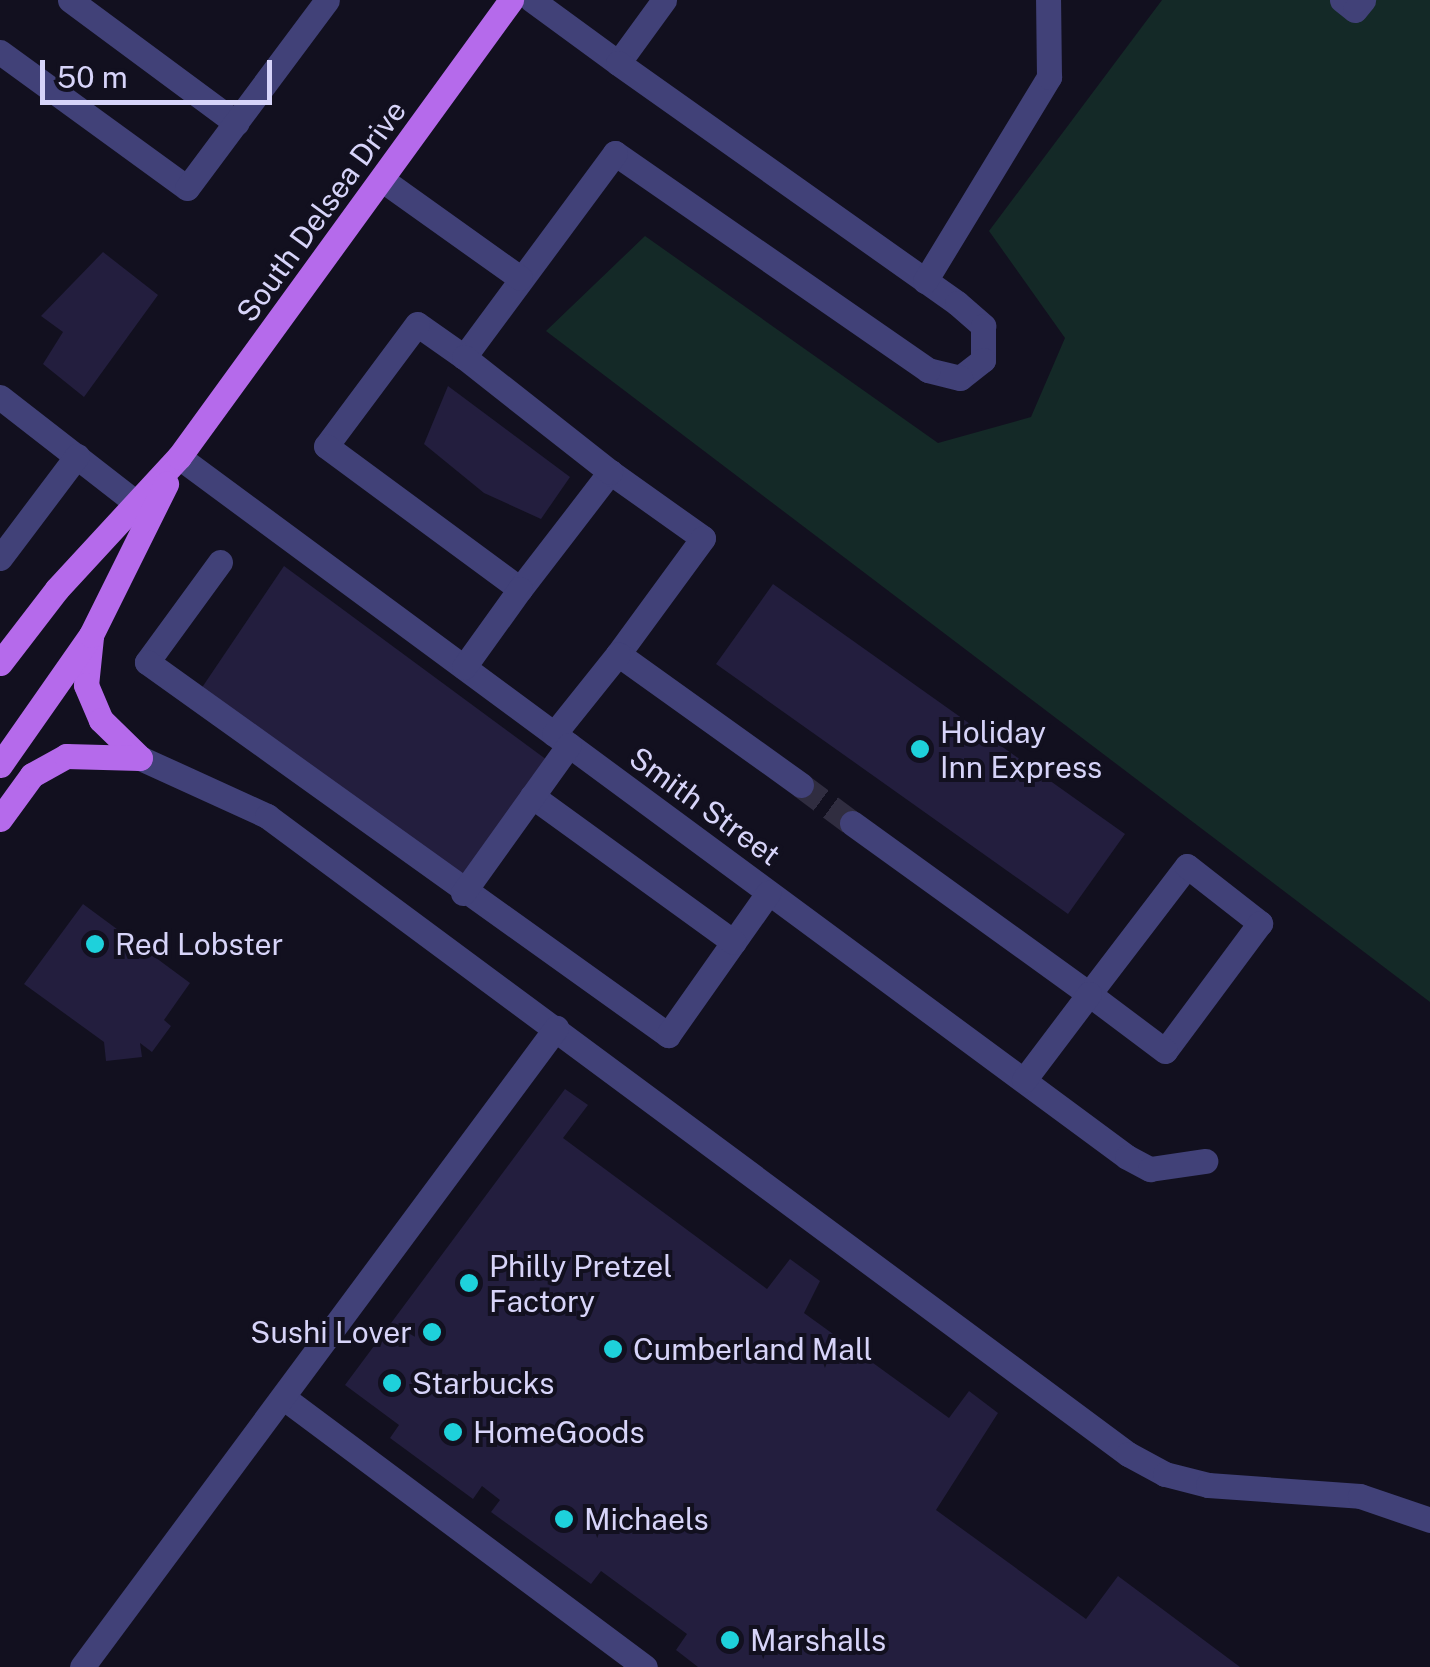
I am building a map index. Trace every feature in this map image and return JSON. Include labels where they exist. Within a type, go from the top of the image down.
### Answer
[{"type":"main road","name":"South Delsea Drive","points":[[0,663],[56,589],[179,457],[384,181],[511,0]]},
{"type":"main road","name":"South Delsea Drive","points":[[0,765],[91,635],[179,457]]},
{"type":"main road","points":[[91,635],[86,685],[102,720],[140,758]]},
{"type":"main road","points":[[0,819],[32,775],[66,756],[140,758]]},
{"type":"street","points":[[70,0],[236,123]]},
{"type":"street","points":[[0,52],[188,188],[327,0]]},
{"type":"street","points":[[464,357],[615,153],[928,370],[960,378],[983,360],[983,326],[925,280],[532,0]]},
{"type":"street","points":[[618,63],[664,0]]},
{"type":"street","points":[[925,280],[1049,77],[1048,0]]},
{"type":"street","points":[[1342,0],[1355,10],[1363,0]]},
{"type":"street","points":[[384,181],[520,278]]},
{"type":"street","points":[[464,893],[532,796],[562,740],[618,654],[703,538],[417,324],[326,446],[520,589]]},
{"type":"street","points":[[0,397],[136,503]]},
{"type":"street","points":[[0,558],[77,456]]},
{"type":"street","name":"Smith Street","points":[[179,457],[1150,1169],[1205,1162]]},
{"type":"street","points":[[464,667],[610,472]]},
{"type":"street","points":[[220,562],[147,662],[464,893],[668,1035],[768,892]]},
{"type":"street","points":[[618,654],[801,785]]},
{"type":"street","points":[[140,758],[266,816],[1128,1454],[1165,1474],[1208,1485],[1360,1496],[1430,1520]]},
{"type":"street","points":[[532,796],[734,942]]},
{"type":"street","points":[[852,823],[1089,994],[1165,1051],[1260,923],[1187,866],[1089,994],[1024,1080]]},
{"type":"street","points":[[82,1667],[556,1028]]},
{"type":"street","points":[[284,1398],[645,1667]]},
{"type":"green space","points":[[1162,0],[1430,0],[1430,1002],[546,331],[645,236],[938,443],[1031,417],[1065,338],[989,231]]},
{"type":"building","points":[[103,252],[158,295],[84,397],[43,364],[63,332],[41,316]]},
{"type":"building","points":[[448,386],[570,477],[541,519],[484,493],[424,444]]},
{"type":"building","points":[[284,566],[547,760],[461,878],[201,689]]},
{"type":"building","name":"Holiday Inn Express","points":[[773,584],[1125,834],[1068,914],[716,664]]},
{"type":"building","name":"Red Lobster","points":[[83,904],[190,983],[164,1020],[171,1026],[152,1052],[140,1043],[142,1057],[106,1061],[104,1042],[24,984]]},
{"type":"building","name":"Cumberland Mall","points":[[565,1089],[588,1105],[563,1138],[767,1289],[790,1259],[820,1281],[804,1313],[949,1418],[969,1391],[998,1413],[936,1510],[1086,1619],[1118,1576],[1240,1667],[698,1667],[676,1650],[687,1634],[601,1571],[591,1584],[491,1512],[500,1500],[482,1486],[473,1499],[390,1438],[399,1425],[345,1385]]},
{"type":"tunnel","points":[[801,785],[852,823]]},
{"type":"place","name":"Holiday Inn Express","points":[[920,749]]},
{"type":"place","name":"Red Lobster","points":[[95,944]]},
{"type":"place","name":"Philly Pretzel Factory","points":[[469,1283]]},
{"type":"place","name":"Sushi Lover","points":[[432,1332]]},
{"type":"place","name":"Cumberland Mall","points":[[613,1349]]},
{"type":"place","name":"Starbucks","points":[[392,1383]]},
{"type":"place","name":"HomeGoods","points":[[453,1432]]},
{"type":"place","name":"Michaels","points":[[564,1519]]},
{"type":"place","name":"Marshalls","points":[[730,1640]]}]
